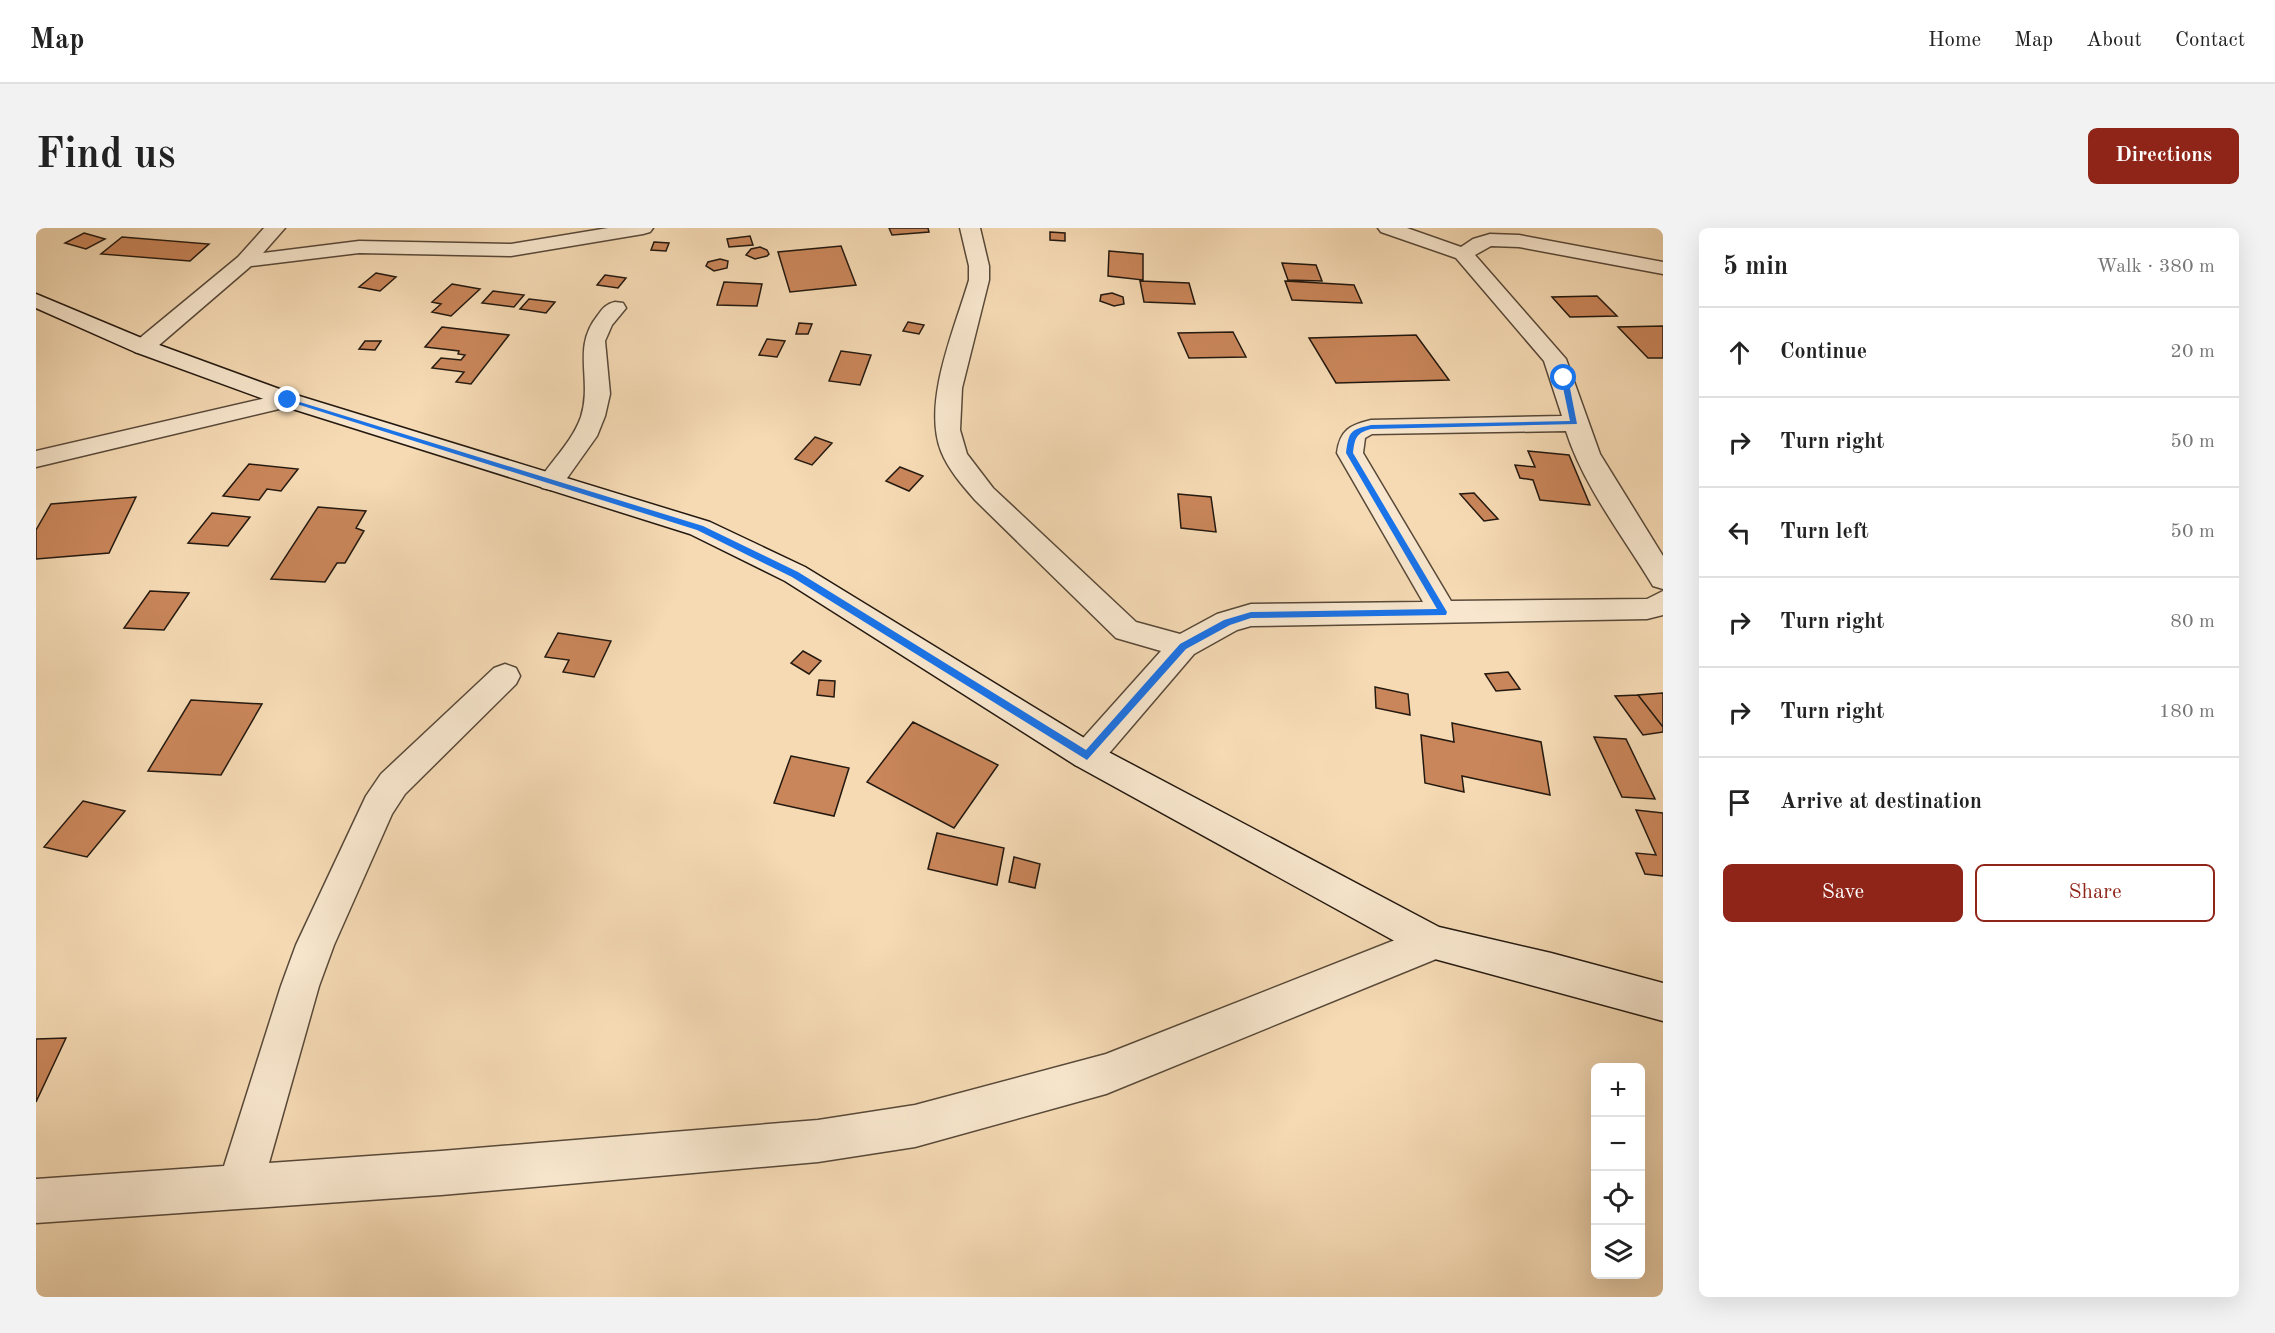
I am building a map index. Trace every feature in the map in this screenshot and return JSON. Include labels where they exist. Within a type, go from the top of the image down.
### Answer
[{"type":"street","points":[[143,347],[245,261],[275,228]]},
{"type":"street","points":[[245,261],[359,247],[504,251],[643,228]]},
{"type":"street","points":[[970,228],[979,266],[979,280],[949,394],[947,428],[952,450],[966,473],[984,494],[1126,630],[1183,646]]},
{"type":"street","points":[[1388,228],[1463,254],[1555,359],[1564,378],[1574,423],[1588,455],[1663,579]]},
{"type":"street","points":[[1463,254],[1480,243],[1502,240],[1577,251],[1663,268]]},
{"type":"street","points":[[36,300],[143,347],[288,400],[700,528],[795,574],[1087,756],[1433,943],[1551,971],[1663,1002]]},
{"type":"street","points":[[551,482],[585,435],[593,416],[598,394],[594,341],[602,324],[615,308]]},
{"type":"street","points":[[36,459],[288,400]]},
{"type":"street","points":[[1443,612],[1350,453],[1352,436],[1358,430],[1371,427],[1574,423]]},
{"type":"street","points":[[1087,756],[1183,646],[1227,622],[1251,615],[1647,609],[1662,605],[1663,601]]},
{"type":"street","points":[[240,1186],[300,986],[315,945],[378,806],[393,784],[505,676]]},
{"type":"street","points":[[36,1201],[453,1172],[818,1141],[915,1126],[1106,1074],[1433,943]]},
{"type":"building","points":[[889,228],[928,228],[929,232],[892,235]]},
{"type":"building","points":[[1050,232],[1065,233],[1065,241],[1050,240]]},
{"type":"building","points":[[84,233],[105,239],[86,249],[65,243]]},
{"type":"building","points":[[750,236],[753,245],[729,247],[727,239]]},
{"type":"building","points":[[122,237],[209,244],[190,261],[101,254]]},
{"type":"building","points":[[654,242],[669,243],[666,251],[651,250]]},
{"type":"building","points":[[841,246],[856,285],[790,292],[778,252]]},
{"type":"building","points":[[760,247],[767,250],[769,254],[767,256],[755,259],[746,255],[751,249]]},
{"type":"building","points":[[1109,251],[1143,254],[1143,280],[1108,276]]},
{"type":"building","points":[[720,259],[728,261],[727,268],[714,271],[706,266],[708,262]]},
{"type":"building","points":[[1282,263],[1316,265],[1322,281],[1288,280]]},
{"type":"building","points":[[376,273],[396,277],[380,291],[359,287]]},
{"type":"building","points":[[605,275],[626,278],[618,288],[597,285]]},
{"type":"building","points":[[1140,281],[1189,283],[1195,304],[1144,302]]},
{"type":"building","points":[[1285,281],[1354,285],[1362,303],[1292,300]]},
{"type":"building","points":[[724,282],[762,284],[757,306],[717,305]]},
{"type":"building","points":[[452,284],[480,289],[451,316],[432,312],[441,304],[432,302]]},
{"type":"building","points":[[493,291],[524,295],[514,307],[482,303]]},
{"type":"building","points":[[1112,293],[1123,297],[1124,304],[1114,306],[1100,301],[1101,295]]},
{"type":"building","points":[[1597,296],[1617,316],[1570,317],[1552,297]]},
{"type":"building","points":[[529,299],[555,302],[546,313],[520,309]]},
{"type":"building","points":[[908,322],[924,325],[919,334],[903,331]]},
{"type":"building","points":[[799,323],[812,324],[808,334],[796,334]]},
{"type":"building","points":[[1663,326],[1663,358],[1648,358],[1618,327]]},
{"type":"building","points":[[442,327],[509,335],[471,384],[456,382],[464,372],[432,368],[441,358],[461,360],[465,355],[458,354],[459,351],[425,347]]},
{"type":"building","points":[[1233,332],[1246,357],[1189,358],[1178,333]]},
{"type":"building","points":[[1416,335],[1449,380],[1336,383],[1309,338]]},
{"type":"building","points":[[767,339],[785,341],[777,357],[759,355]]},
{"type":"building","points":[[365,341],[381,341],[375,350],[359,349]]},
{"type":"building","points":[[841,351],[871,355],[860,385],[829,381]]},
{"type":"building","points":[[815,437],[832,443],[812,465],[795,459]]},
{"type":"building","points":[[1528,451],[1569,455],[1590,505],[1540,500],[1533,480],[1520,478],[1515,465],[1535,467]]},
{"type":"building","points":[[249,464],[298,469],[281,491],[267,489],[259,500],[223,496]]},
{"type":"building","points":[[900,467],[923,476],[909,491],[886,481]]},
{"type":"building","points":[[1474,493],[1498,519],[1484,521],[1460,494]]},
{"type":"building","points":[[1178,494],[1211,497],[1216,532],[1181,528]]},
{"type":"building","points":[[136,497],[109,553],[36,559],[36,530],[51,504]]},
{"type":"building","points":[[318,507],[366,511],[356,528],[364,531],[345,563],[337,563],[325,582],[271,579]]},
{"type":"building","points":[[212,513],[250,517],[228,546],[188,543]]},
{"type":"building","points":[[150,591],[189,593],[164,630],[124,628]]},
{"type":"building","points":[[558,633],[611,641],[594,677],[563,672],[569,660],[545,657]]},
{"type":"building","points":[[803,651],[821,661],[809,674],[791,663]]},
{"type":"building","points":[[1508,672],[1520,689],[1496,691],[1485,674]]},
{"type":"building","points":[[819,680],[835,681],[834,697],[817,695]]},
{"type":"building","points":[[1375,687],[1408,694],[1410,715],[1376,708]]},
{"type":"building","points":[[1663,693],[1663,727],[1638,695]]},
{"type":"building","points":[[1638,695],[1663,727],[1663,732],[1643,735],[1615,696]]},
{"type":"building","points":[[191,700],[262,704],[221,775],[148,771]]},
{"type":"building","points":[[913,722],[998,765],[954,828],[867,782]]},
{"type":"building","points":[[1452,723],[1541,742],[1550,795],[1462,776],[1464,792],[1425,783],[1421,735],[1454,742]]},
{"type":"building","points":[[1594,737],[1626,739],[1655,799],[1622,797]]},
{"type":"building","points":[[791,756],[849,768],[834,816],[774,803]]},
{"type":"building","points":[[83,801],[125,811],[87,857],[44,847]]},
{"type":"building","points":[[1636,810],[1663,813],[1663,876],[1645,874],[1636,853],[1656,855]]},
{"type":"building","points":[[937,833],[1004,848],[997,885],[928,869]]},
{"type":"building","points":[[1014,857],[1040,864],[1035,888],[1009,882]]},
{"type":"building","points":[[66,1038],[36,1102],[36,1039]]},
{"type":"route","points":[[288,400],[700,528],[736,544],[795,574],[1087,756],[1183,646],[1227,622],[1251,615],[1443,612],[1350,453],[1352,436],[1358,430],[1371,427],[1574,423],[1564,378]]}]
